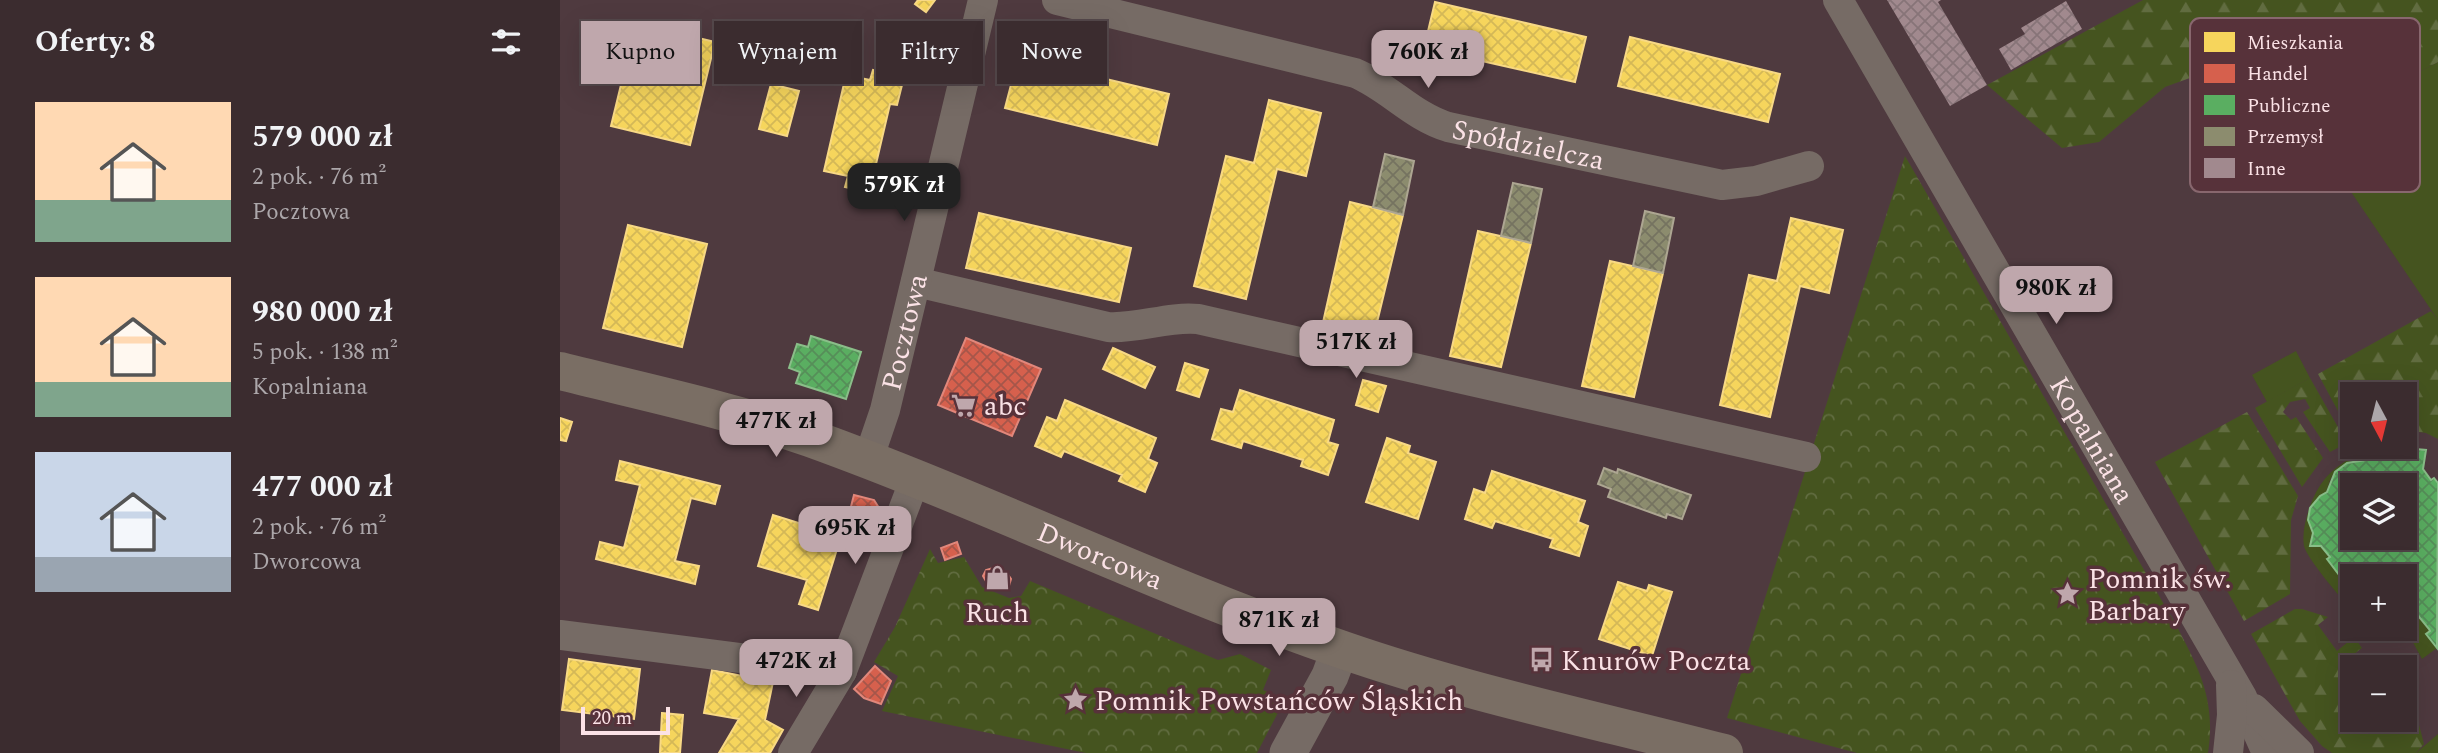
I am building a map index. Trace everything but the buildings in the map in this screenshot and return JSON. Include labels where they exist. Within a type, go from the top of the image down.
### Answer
[{"type":"main road","name":"Dworcowa","points":[[560,371],[806,437],[1162,580],[1339,649],[1406,671],[1724,753]]},
{"type":"street","name":"Pocztowa","points":[[868,460],[885,410],[983,0]]},
{"type":"street","name":"Spółdzielcza","points":[[1057,0],[1355,73],[1375,83],[1426,120],[1461,130],[1722,186],[1756,181],[1809,166]]},
{"type":"street","name":"Kopalniana","points":[[1838,0],[2237,687],[2267,753]]},
{"type":"street","points":[[916,282],[1108,327],[1182,318],[1198,319],[1806,457]]},
{"type":"street","points":[[793,753],[842,671],[915,479]]},
{"type":"street","points":[[560,635],[842,671]]},
{"type":"street","points":[[1288,753],[1330,676],[1339,649]]},
{"type":"street","points":[[2228,753],[2237,687]]},
{"type":"street","name":"Kopalniana","points":[[2237,687],[2298,753]]},
{"type":"green space","points":[[2143,0],[2438,0],[2438,62],[2420,71],[2420,18],[2190,18],[2190,78],[2165,87],[2099,142],[2062,148],[1987,85]]},
{"type":"green space","points":[[2438,62],[2438,320],[2351,192],[2420,192],[2420,71]]},
{"type":"green space","points":[[1905,156],[2177,627],[2199,672],[2208,702],[2208,753],[1857,753],[1727,718]]},
{"type":"green space","points":[[2431,311],[2438,320],[2438,439],[2417,432],[2417,382],[2340,382],[2340,415],[2318,374]]},
{"type":"green space","points":[[2296,351],[2310,378],[2267,402],[2252,375]]},
{"type":"green space","points":[[2310,378],[2340,431],[2340,447],[2330,452],[2303,412],[2310,408],[2305,399],[2290,402],[2283,412],[2291,420],[2296,417],[2323,458],[2302,487],[2255,408]]},
{"type":"green space","points":[[2247,412],[2298,496],[2291,520],[2290,594],[2244,621],[2155,462]]},
{"type":"green space","points":[[2350,459],[2367,459],[2349,462],[2339,468],[2332,476],[2327,492],[2310,508],[2308,520],[2313,533],[2310,545],[2321,546],[2340,574],[2340,597],[2311,560],[2303,537],[2309,509],[2316,492],[2337,467]]},
{"type":"green space","points":[[930,549],[938,563],[964,557],[982,587],[1009,598],[1021,596],[1030,581],[1218,660],[1240,654],[1271,670],[1263,690],[1285,699],[1257,753],[1086,753],[882,711],[898,676],[874,662],[895,627]]},
{"type":"green space","points":[[2295,609],[2328,617],[2318,625],[2337,651],[2349,641],[2357,641],[2362,648],[2353,655],[2340,655],[2340,732],[2417,732],[2417,720],[2424,744],[2416,753],[2332,753],[2322,746],[2300,721],[2251,634]]},
{"type":"green space","points":[[2417,614],[2430,631],[2426,635],[2437,648],[2422,659],[2412,641],[2417,641]]},
{"type":"green space","points":[[2438,734],[2438,753],[2416,753]]},
{"type":"place","name":"abc","points":[[964,405]]},
{"type":"place","name":"Ruch","points":[[997,578]]},
{"type":"place","name":"Pomnik św. Barbary","points":[[2068,594]]},
{"type":"place","name":"Knurów Poczta","points":[[1541,660]]},
{"type":"place","name":"Pomnik Powstańców Śląskich","points":[[1075,700]]}]
